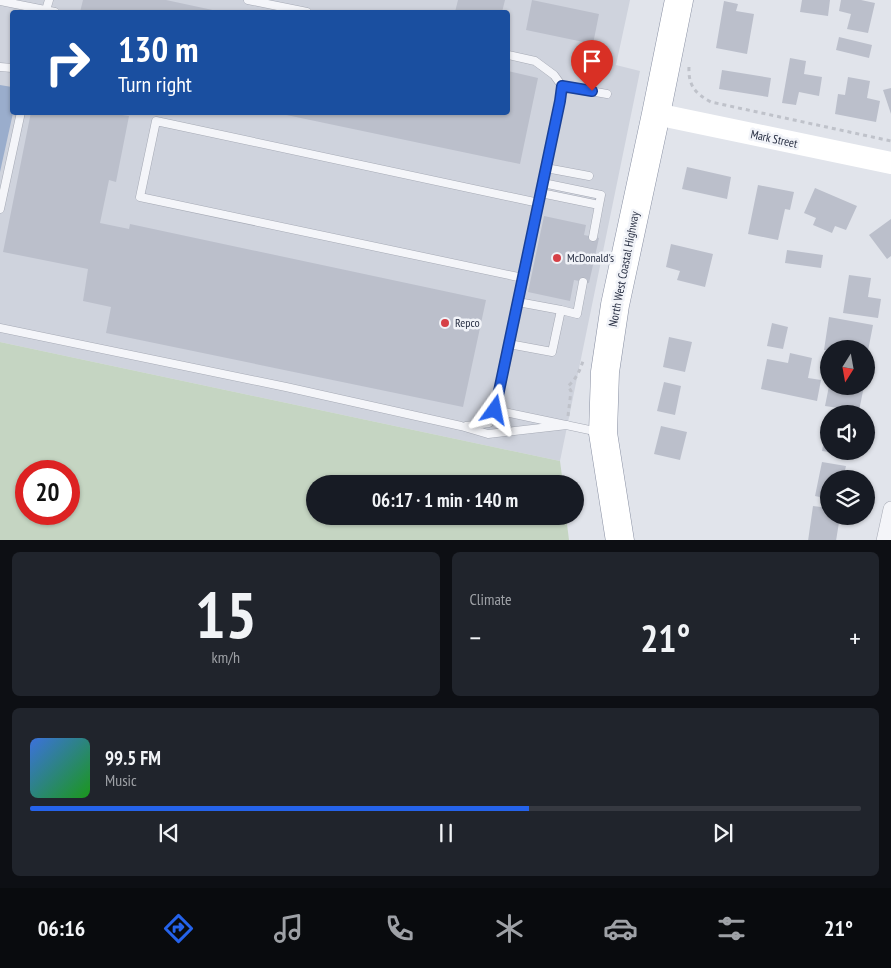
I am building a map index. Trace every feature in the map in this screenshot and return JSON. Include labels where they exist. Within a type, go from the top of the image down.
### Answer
[{"type":"highway","name":"North West Coastal Highway","points":[[620,540],[603,434],[605,372],[615,305],[679,0]]},
{"type":"street","name":"Mark Street","points":[[656,114],[891,163]]},
{"type":"street","points":[[884,540],[891,508]]},
{"type":"lane","points":[[0,0],[46,10],[49,0]]},
{"type":"lane","points":[[248,0],[297,10]]},
{"type":"lane","points":[[461,426],[489,423],[495,410],[562,86],[554,75],[535,61],[510,55]]},
{"type":"lane","points":[[562,86],[606,94]]},
{"type":"lane","points":[[0,209],[20,115]]},
{"type":"lane","points":[[523,278],[140,197],[156,121],[539,203]]},
{"type":"lane","points":[[546,168],[589,176]]},
{"type":"lane","points":[[543,183],[601,195],[593,237]]},
{"type":"lane","points":[[541,194],[599,205]]},
{"type":"lane","points":[[518,302],[577,314],[583,282]]},
{"type":"lane","points":[[509,344],[552,352],[561,310]]},
{"type":"lane","points":[[0,328],[286,387],[461,426],[488,434],[567,425]]},
{"type":"lane","points":[[495,410],[603,434]]},
{"type":"path","points":[[690,62],[690,83],[698,95],[711,102],[891,141]]},
{"type":"path","points":[[567,425],[571,391]]},
{"type":"shaded area","points":[[0,0],[630,0],[616,65],[640,71],[560,461],[0,342]]},
{"type":"green space","points":[[0,342],[560,461],[562,475],[306,475],[306,525],[567,525],[569,540],[0,540]]},
{"type":"water","points":[[0,85],[10,87],[10,115],[13,115],[0,172]]},
{"type":"building","points":[[83,0],[166,0],[213,10],[80,10]]},
{"type":"building","points":[[458,0],[505,0],[502,10],[456,10]]},
{"type":"building","points":[[532,0],[599,14],[593,44],[526,30]]},
{"type":"building","points":[[802,0],[830,0],[828,16],[800,12]]},
{"type":"building","points":[[841,0],[861,0],[875,3],[868,33],[847,29],[851,14],[839,11]]},
{"type":"building","points":[[724,1],[738,4],[736,11],[754,14],[747,54],[716,48]]},
{"type":"building","points":[[839,37],[872,45],[869,58],[836,50]]},
{"type":"building","points":[[790,58],[806,61],[804,74],[822,77],[819,96],[799,92],[796,105],[782,103]]},
{"type":"building","points":[[722,70],[771,78],[768,97],[719,89]]},
{"type":"building","points":[[510,71],[538,78],[520,164],[287,115],[510,115]]},
{"type":"building","points":[[848,77],[870,81],[867,98],[880,101],[876,122],[835,114],[838,94],[845,95]]},
{"type":"building","points":[[891,88],[891,114],[883,90]]},
{"type":"building","points":[[30,115],[129,116],[116,182],[109,180],[100,223],[129,229],[130,224],[486,300],[463,407],[106,333],[111,307],[83,301],[88,269],[3,252]]},
{"type":"building","points":[[687,167],[731,177],[727,199],[682,189]]},
{"type":"building","points":[[758,185],[794,192],[790,210],[785,209],[778,240],[748,234]]},
{"type":"building","points":[[815,188],[857,206],[846,230],[835,226],[832,233],[813,225],[816,218],[804,213]]},
{"type":"building","name":"McDonald's","points":[[544,216],[586,225],[584,235],[599,238],[589,283],[574,280],[570,301],[528,292]]},
{"type":"building","points":[[891,219],[891,256],[887,259],[869,235]]},
{"type":"building","points":[[671,244],[713,254],[705,287],[677,280],[680,271],[666,267]]},
{"type":"building","points":[[787,250],[823,255],[821,268],[785,263]]},
{"type":"building","points":[[849,275],[871,278],[868,297],[881,299],[878,318],[843,313]]},
{"type":"building","points":[[829,317],[873,325],[870,340],[826,340]]},
{"type":"building","points":[[772,323],[788,327],[783,349],[767,346]]},
{"type":"building","points":[[669,337],[692,342],[685,372],[663,367]]},
{"type":"building","points":[[790,353],[812,358],[808,378],[820,380],[817,401],[761,389],[767,359],[788,363]]},
{"type":"building","points":[[664,382],[681,386],[675,415],[657,411]]},
{"type":"building","points":[[827,395],[862,395],[860,405],[825,405]]},
{"type":"building","points":[[661,426],[687,432],[680,460],[654,454]]},
{"type":"building","points":[[822,462],[846,466],[845,470],[820,470]]},
{"type":"building","points":[[820,472],[820,497],[815,496]]},
{"type":"building","points":[[813,506],[820,507],[820,525],[839,525],[836,540],[808,540]]},
{"type":"place","name":"McDonald's","points":[[557,258]]},
{"type":"place","name":"Repco","points":[[445,323]]},
{"type":"route","points":[[495,410],[562,86],[592,91]]}]
